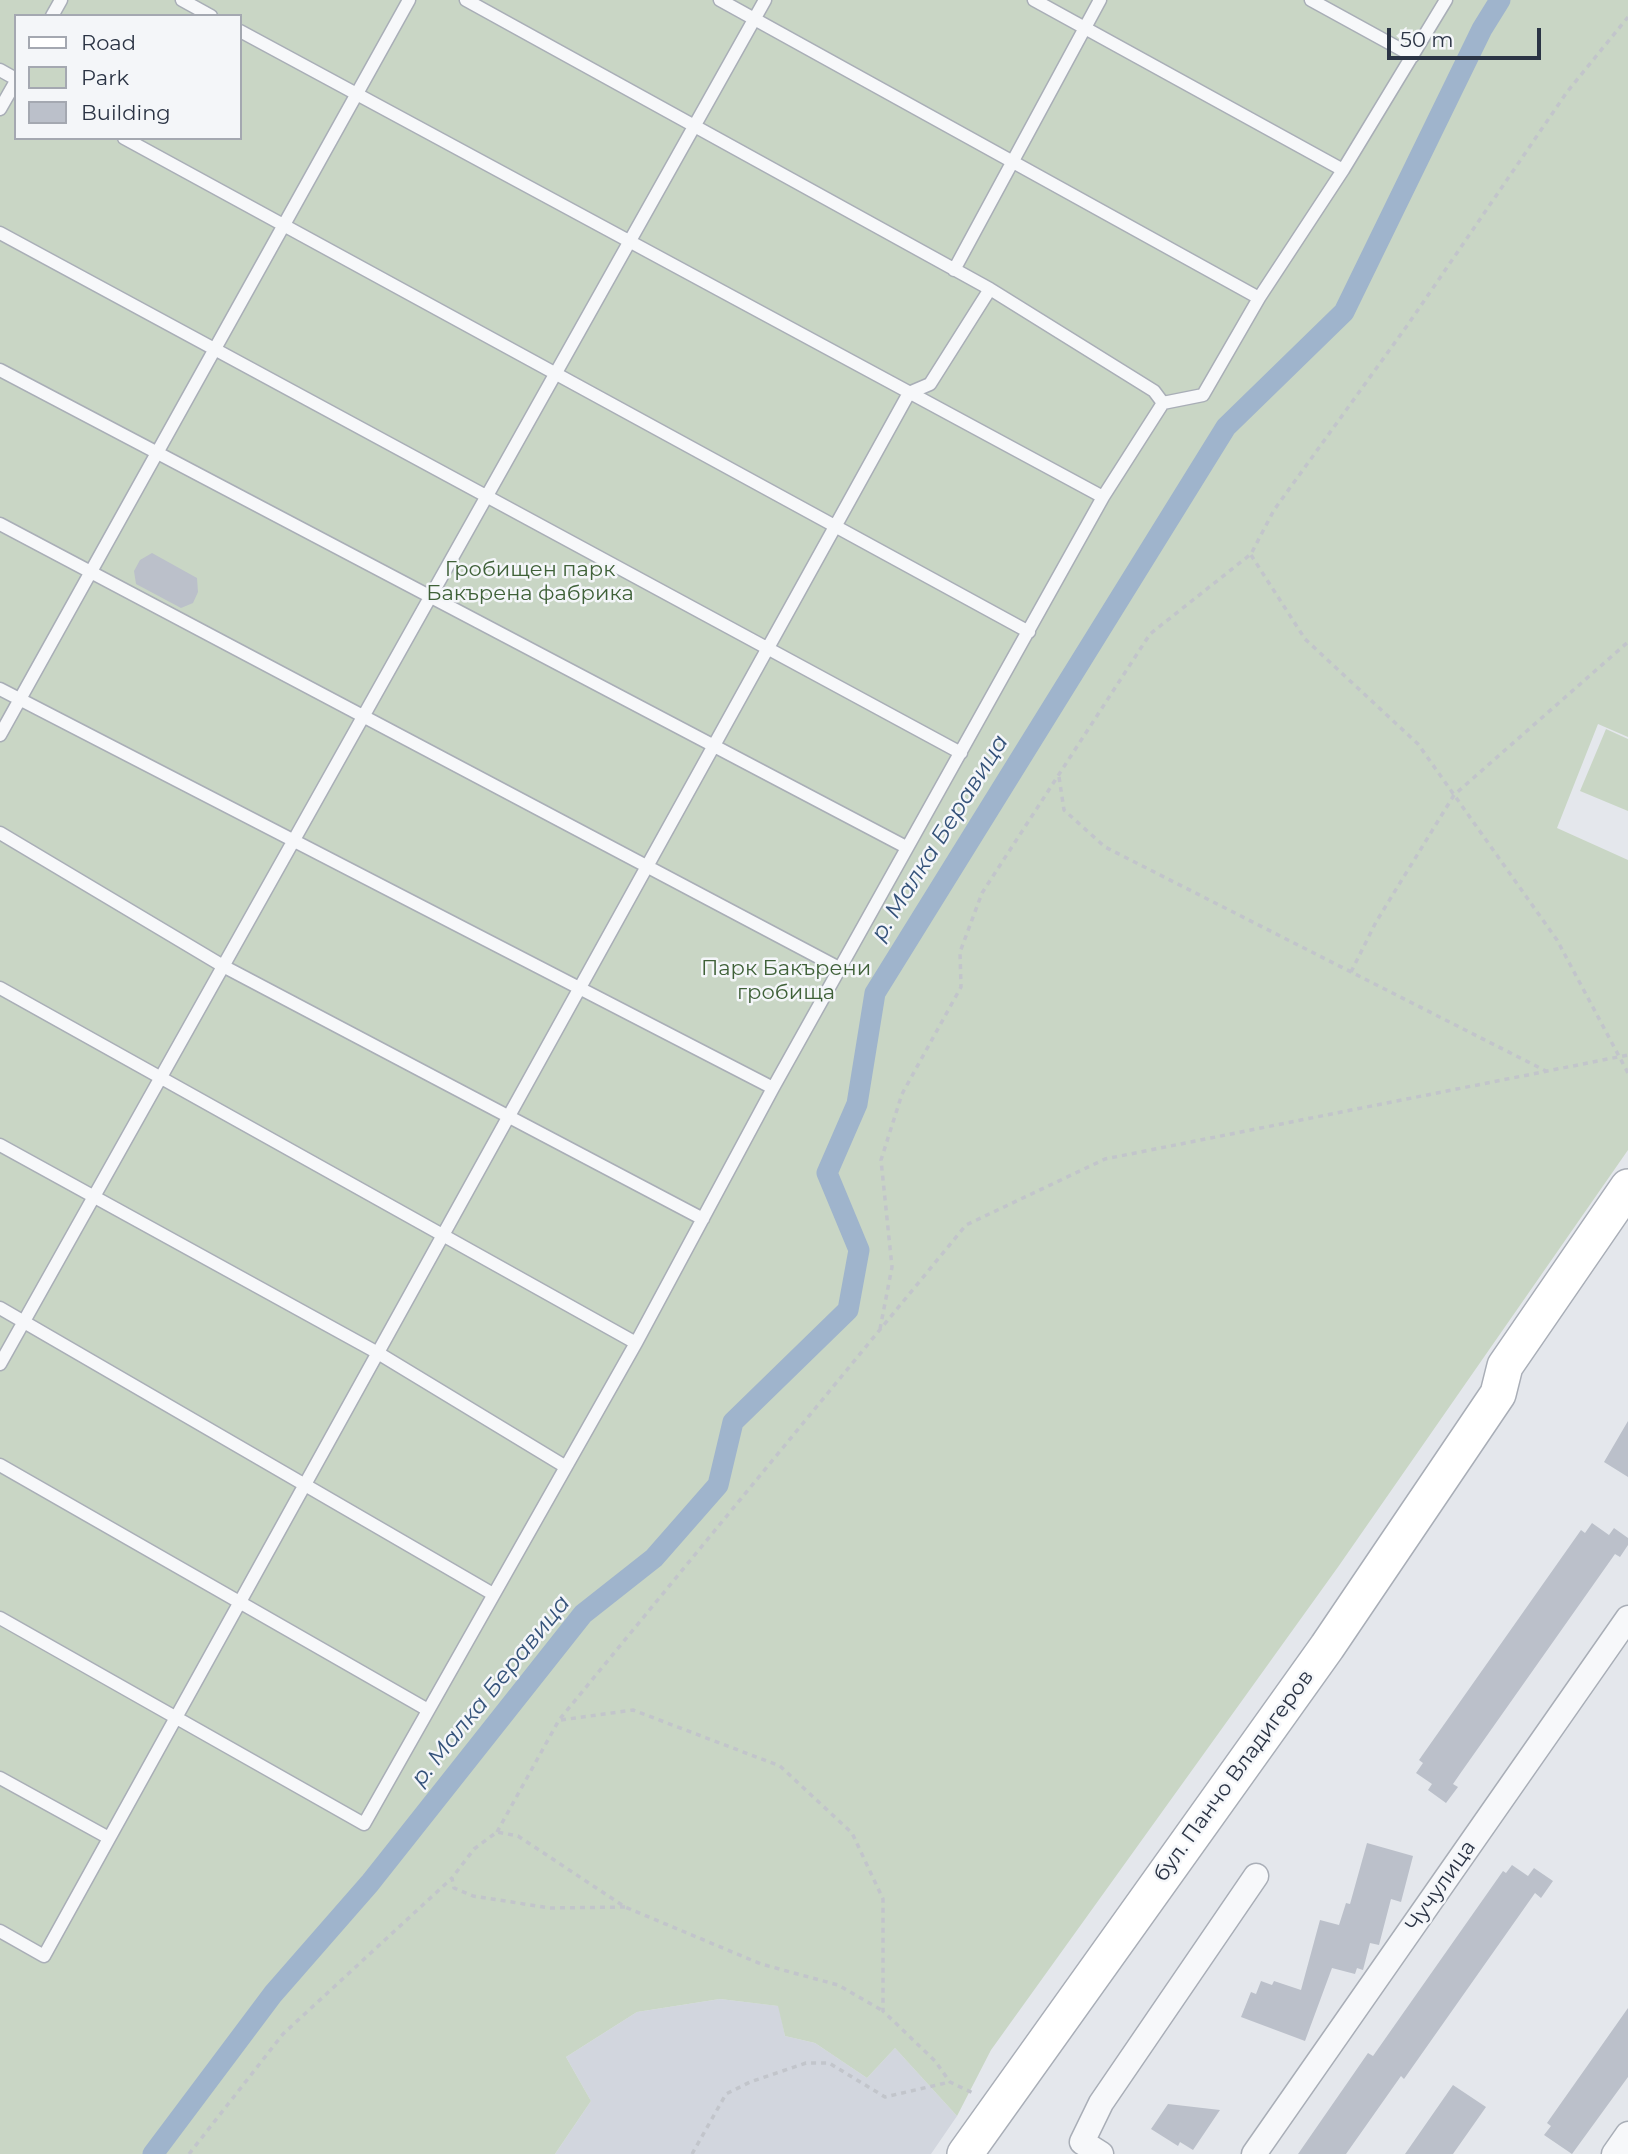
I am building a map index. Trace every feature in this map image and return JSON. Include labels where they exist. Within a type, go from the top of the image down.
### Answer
[{"type":"street","name":"бул. Панчо Владигеров","points":[[965,2154],[1327,1647],[1498,1394],[1505,1366],[1628,1187]]},
{"type":"street","name":"бул. Панчо Владигеров","points":[[1498,1394],[1527,1375],[1628,1225]]},
{"type":"street","name":"Чучулица","points":[[1254,2154],[1628,1618]]},
{"type":"street","points":[[1101,2154],[1082,2142],[1101,2102],[1256,1876]]},
{"type":"street","points":[[1614,2154],[1628,2134]]},
{"type":"lane","points":[[182,0],[207,14]]},
{"type":"lane","points":[[0,735],[409,0]]},
{"type":"lane","points":[[466,0],[990,289],[1154,391],[1163,403]]},
{"type":"lane","points":[[720,0],[1259,298]]},
{"type":"lane","points":[[0,1364],[765,0]]},
{"type":"lane","points":[[1034,0],[1343,170]]},
{"type":"lane","points":[[954,270],[1100,0]]},
{"type":"lane","points":[[1311,0],[1413,56]]},
{"type":"lane","points":[[0,1618],[364,1824],[636,1343],[839,968],[1102,497],[1163,403],[1203,395],[1259,298],[1343,170],[1446,0]]},
{"type":"lane","points":[[242,32],[1102,497]]},
{"type":"lane","points":[[0,109],[14,84]]},
{"type":"lane","points":[[128,140],[1029,632]]},
{"type":"lane","points":[[0,233],[961,753]]},
{"type":"lane","points":[[0,1931],[44,1956],[909,393],[930,384],[990,289]]},
{"type":"lane","points":[[0,370],[906,847]]},
{"type":"lane","points":[[0,524],[839,968]]},
{"type":"lane","points":[[0,689],[773,1088]]},
{"type":"lane","points":[[0,833],[223,966],[703,1219]]},
{"type":"lane","points":[[0,988],[636,1343]]},
{"type":"lane","points":[[0,1145],[378,1353],[566,1467]]},
{"type":"lane","points":[[0,1308],[493,1594]]},
{"type":"lane","points":[[0,1465],[428,1710]]},
{"type":"lane","points":[[0,1778],[109,1839]]},
{"type":"path","points":[[880,1329],[892,1267],[881,1160],[902,1094],[961,987],[960,952],[982,893],[1150,634],[1251,554],[1274,510],[1409,323],[1567,92],[1628,17]]},
{"type":"path","points":[[1251,554],[1305,639],[1418,744],[1557,940],[1628,1073]]},
{"type":"path","points":[[1351,972],[1376,922],[1454,795],[1628,642]]},
{"type":"path","points":[[1059,775],[1064,810],[1105,847],[1546,1071]]},
{"type":"path","points":[[189,2154],[283,2034],[452,1878],[474,1849],[497,1832],[559,1720],[966,1225],[1105,1159],[1628,1055]]},
{"type":"path","points":[[559,1720],[633,1710],[780,1766],[852,1833],[883,1899],[883,2011]]},
{"type":"path","points":[[497,1832],[518,1836],[625,1907],[761,1964],[838,1985],[883,2011],[935,2061],[950,2082],[998,2105]]},
{"type":"path","points":[[452,1878],[454,1888],[473,1896],[550,1908],[625,1907]]},
{"type":"path","points":[[692,2154],[726,2094],[750,2082],[806,2063],[829,2063],[885,2097],[950,2082]]},
{"type":"shaded area","points":[[720,1999],[779,2006],[785,2036],[815,2043],[867,2078],[895,2048],[957,2116],[931,2154],[555,2154],[591,2101],[566,2057],[637,2012]]},
{"type":"green space","name":"Парк Бакърени гробища","points":[[0,0],[1628,0],[1628,737],[1598,724],[1557,828],[1628,860],[1628,1150],[1338,1567],[991,2050],[957,2116],[895,2048],[867,2078],[815,2043],[785,2036],[778,2006],[720,1999],[637,2012],[566,2057],[591,2101],[555,2154],[0,2154]]},
{"type":"green space","points":[[1606,729],[1628,739],[1628,811],[1580,791]]},
{"type":"building","points":[[152,553],[197,578],[198,592],[193,603],[181,608],[136,584],[134,571],[140,560]]},
{"type":"building","points":[[1628,1421],[1628,1477],[1604,1462]]},
{"type":"building","points":[[1592,1523],[1609,1535],[1614,1528],[1628,1538],[1628,1545],[1620,1557],[1615,1554],[1453,1784],[1458,1787],[1446,1803],[1428,1790],[1432,1784],[1416,1773],[1423,1763],[1419,1760],[1581,1530],[1585,1533]]},
{"type":"building","points":[[1367,1843],[1413,1856],[1401,1902],[1391,1899],[1379,1945],[1370,1943],[1363,1970],[1357,1968],[1355,1974],[1332,1968],[1305,2041],[1241,2017],[1251,1992],[1256,1994],[1261,1981],[1272,1985],[1274,1981],[1301,1990],[1320,1920],[1339,1925],[1346,1903],[1350,1904]]},
{"type":"building","points":[[1512,1865],[1528,1876],[1534,1868],[1553,1881],[1541,1898],[1535,1893],[1404,2079],[1401,2076],[1346,2154],[1298,2154],[1368,2053],[1373,2056],[1503,1871],[1506,1873]]},
{"type":"building","points":[[1628,2008],[1628,2077],[1572,2154],[1544,2135],[1551,2126],[1547,2123]]},
{"type":"building","points":[[1453,2085],[1486,2107],[1453,2154],[1405,2154]]},
{"type":"building","points":[[1168,2104],[1220,2110],[1193,2150],[1180,2142],[1178,2146],[1151,2129]]},
{"type":"waterway","name":"р. Малка Беравица","points":[[153,2154],[273,1994],[370,1883],[583,1614],[654,1558],[718,1485],[733,1422],[848,1310],[859,1250],[827,1173],[857,1104],[875,993],[1226,427],[1344,312],[1482,29],[1500,0]]},
{"type":"park label","name":"Гробищен парк Бакърена фабрика","points":[[530,582]]}]
